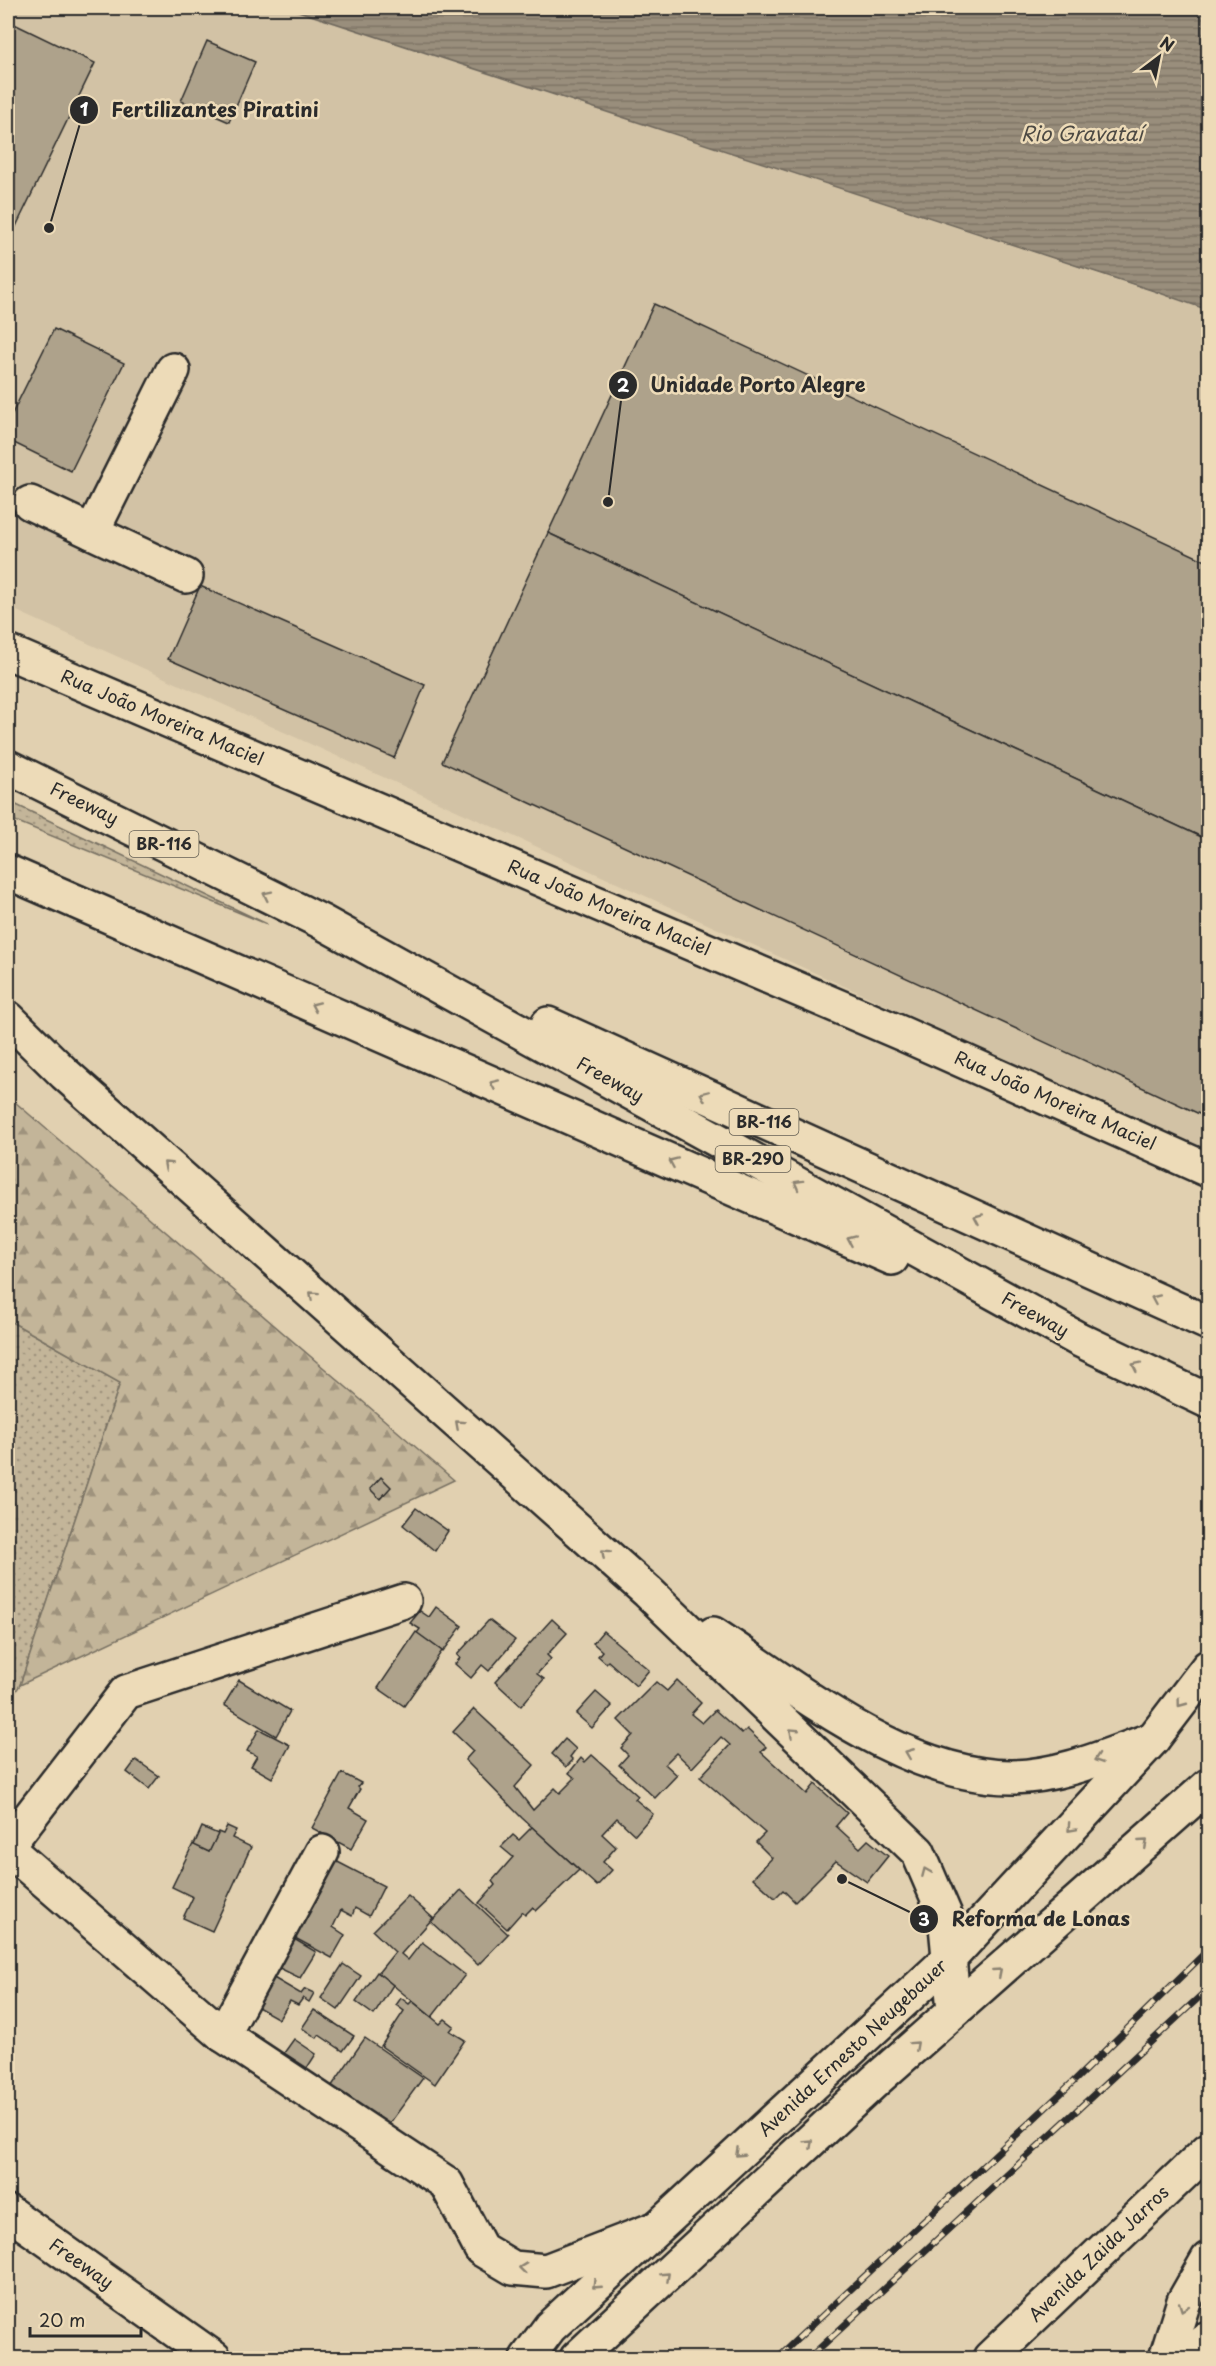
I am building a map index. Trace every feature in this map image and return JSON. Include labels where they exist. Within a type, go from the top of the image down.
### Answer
[{"type":"main road","points":[[92,532],[173,370]]},
{"type":"main road","points":[[30,503],[186,576]]},
{"type":"main road","name":"Rua João Moreira Maciel","points":[[8,652],[903,1034],[1209,1170]]},
{"type":"main road","name":"Freeway","points":[[8,766],[320,921],[1078,1339],[1199,1396]]},
{"type":"main road","points":[[8,872],[1078,1339]]},
{"type":"main road","name":"BR-116","points":[[320,921],[1209,1323]]},
{"type":"main road","points":[[8,1018],[65,1074],[648,1592],[918,1852],[945,1915],[954,2010]]},
{"type":"main road","points":[[8,1041],[65,1074]]},
{"type":"main road","points":[[648,1592],[858,1729],[937,1764],[980,1774],[1013,1777],[1071,1768],[1154,1739]]},
{"type":"main road","points":[[405,1601],[126,1692],[8,1847],[223,2035],[446,2183],[482,2249],[513,2268],[546,2271],[658,2228]]},
{"type":"main road","name":"Avenida Ernesto Neugebauer","points":[[527,2358],[550,2327],[948,1960],[1154,1739],[1209,1666]]},
{"type":"main road","points":[[577,2358],[954,2010],[1209,1785]]},
{"type":"main road","points":[[223,2035],[322,1852]]},
{"type":"main road","name":"Avenida Zaida Jarros","points":[[990,2358],[1209,2150]]},
{"type":"main road","name":"Freeway","points":[[10,2213],[214,2358]]},
{"type":"main road","points":[[1166,2358],[1184,2301],[1209,2259]]},
{"type":"main road","points":[[1184,2358],[1209,2338]]},
{"type":"shaded area","points":[[8,8],[289,8],[1208,310],[1208,1151],[8,607]]},
{"type":"green space","points":[[8,801],[267,924],[8,818]]},
{"type":"green space","points":[[8,1096],[454,1480],[20,1685],[120,1383],[8,1320]]},
{"type":"green space","points":[[8,1320],[120,1383],[20,1685],[8,1703]]},
{"type":"water","name":"Rio Gravataí","points":[[289,8],[1208,8],[1208,310],[1154,291]]},
{"type":"building","points":[[8,21],[95,63],[8,243]]},
{"type":"building","points":[[207,41],[255,62],[229,122],[181,101]]},
{"type":"building","points":[[654,304],[1208,562],[1208,840],[548,533]]},
{"type":"building","points":[[54,329],[124,363],[71,471],[8,440],[8,422]]},
{"type":"building","points":[[548,533],[1208,840],[1208,1118],[442,762]]},
{"type":"building","points":[[200,586],[425,685],[394,758],[168,659]]},
{"type":"building","points":[[381,1477],[391,1487],[380,1499],[370,1489]]},
{"type":"building","points":[[416,1508],[448,1531],[435,1551],[403,1525]]},
{"type":"building","points":[[436,1607],[462,1626],[443,1652],[417,1633],[420,1629],[410,1623],[420,1611],[429,1617]]},
{"type":"building","points":[[552,1619],[567,1633],[547,1655],[551,1659],[537,1674],[544,1679],[521,1706],[495,1682]]},
{"type":"building","points":[[489,1620],[515,1640],[489,1671],[482,1665],[471,1678],[455,1664],[460,1658],[457,1655]]},
{"type":"building","points":[[603,1631],[649,1670],[636,1686],[608,1661],[606,1663],[598,1656],[602,1651],[593,1643]]},
{"type":"building","points":[[416,1632],[442,1651],[404,1706],[378,1688]]},
{"type":"building","points":[[239,1680],[290,1711],[276,1736],[224,1705]]},
{"type":"building","points":[[677,1680],[701,1703],[691,1714],[702,1723],[715,1710],[742,1734],[747,1729],[766,1747],[761,1752],[807,1794],[815,1784],[847,1813],[836,1826],[860,1848],[868,1840],[888,1856],[867,1882],[836,1861],[795,1902],[783,1890],[775,1898],[753,1878],[772,1858],[756,1842],[765,1833],[700,1777],[730,1745],[721,1737],[692,1768],[676,1753],[665,1764],[677,1775],[655,1798],[619,1765],[628,1755],[621,1748],[633,1735],[618,1720],[656,1682],[667,1691]]},
{"type":"building","points":[[596,1692],[612,1706],[592,1728],[576,1714]]},
{"type":"building","points":[[474,1709],[534,1765],[515,1787],[533,1810],[555,1788],[560,1793],[575,1778],[569,1773],[581,1758],[585,1762],[592,1755],[638,1796],[635,1799],[653,1814],[635,1835],[617,1818],[602,1834],[616,1847],[603,1862],[612,1870],[597,1886],[522,1818],[465,1760],[473,1751],[453,1732]]},
{"type":"building","points":[[259,1729],[290,1745],[272,1778],[251,1766],[257,1756],[247,1751]]},
{"type":"building","points":[[565,1739],[576,1749],[570,1757],[573,1760],[566,1767],[552,1754]]},
{"type":"building","points":[[136,1760],[159,1776],[149,1789],[127,1772]]},
{"type":"building","points":[[342,1773],[361,1783],[349,1808],[368,1819],[351,1849],[312,1828]]},
{"type":"building","points":[[227,1826],[236,1830],[232,1838],[251,1847],[212,1931],[183,1918],[193,1897],[172,1887],[193,1844],[209,1852],[218,1832],[223,1834]]},
{"type":"building","points":[[202,1827],[218,1834],[209,1852],[194,1845]]},
{"type":"building","points":[[532,1827],[579,1870],[536,1911],[533,1907],[525,1915],[522,1912],[507,1929],[479,1903],[495,1885],[492,1881],[513,1857],[501,1847],[513,1835],[519,1840]]},
{"type":"building","points":[[330,1858],[384,1886],[369,1916],[355,1908],[352,1916],[341,1910],[333,1927],[345,1935],[332,1958],[282,1931]]},
{"type":"building","points":[[461,1890],[508,1934],[478,1965],[431,1922]]},
{"type":"building","points":[[408,1896],[433,1918],[401,1954],[408,1960],[422,1942],[465,1975],[432,2017],[378,1973],[395,1952],[373,1931]]},
{"type":"building","points":[[289,1936],[316,1952],[300,1978],[273,1965]]},
{"type":"building","points":[[343,1964],[361,1976],[338,2010],[321,1998]]},
{"type":"building","points":[[377,1972],[393,1985],[374,2015],[356,2002]]},
{"type":"building","points":[[272,1977],[301,1994],[305,1989],[314,1993],[309,2002],[303,1998],[298,2005],[290,2001],[279,2019],[256,2006]]},
{"type":"building","points":[[401,1998],[409,2004],[412,2001],[440,2024],[445,2019],[454,2026],[450,2031],[465,2040],[435,2084],[381,2046],[404,2011],[396,2005]]},
{"type":"building","points":[[314,2010],[354,2036],[343,2051],[319,2035],[317,2038],[302,2028]]},
{"type":"building","points":[[365,2038],[423,2078],[387,2127],[331,2087]]},
{"type":"building","points":[[294,2039],[316,2054],[307,2068],[284,2053]]},
{"type":"railway","points":[[777,2358],[1073,2082],[1208,1950]]},
{"type":"railway","points":[[809,2358],[1208,1989]]},
{"type":"place","name":"Fertilizantes Piratini","points":[[49,228]]},
{"type":"place","name":"Unidade Porto Alegre","points":[[608,502]]},
{"type":"place","name":"Reforma de Lonas","points":[[842,1879]]}]
